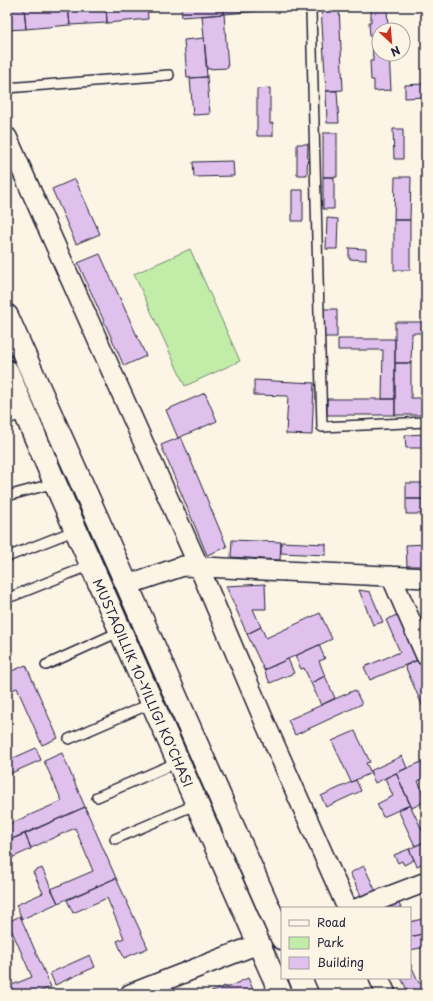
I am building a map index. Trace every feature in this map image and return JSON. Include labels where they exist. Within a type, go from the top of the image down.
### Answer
[{"type":"main road","name":"MUSTAQILLIK 10-YILLIGI KO'CHASI","points":[[7,316],[281,936]]},
{"type":"main road","name":"MUSTAQILLIK 10-YILLIGI KO'CHASI","points":[[7,371],[15,411],[55,483],[281,994]]},
{"type":"main road","points":[[300,979],[307,994]]},
{"type":"street","points":[[7,137],[191,567],[266,725],[347,907]]},
{"type":"street","points":[[127,585],[147,578],[191,567],[426,578]]},
{"type":"street","points":[[391,576],[426,656]]},
{"type":"street","points":[[361,907],[426,882]]},
{"type":"street","points":[[130,994],[258,944]]},
{"type":"street","points":[[379,979],[386,994]]},
{"type":"lane","points":[[311,11],[322,427],[426,422]]},
{"type":"lane","points":[[7,88],[169,75]]},
{"type":"lane","points":[[7,496],[55,483]]},
{"type":"lane","points":[[7,557],[76,530]]},
{"type":"lane","points":[[13,596],[91,564]]},
{"type":"lane","points":[[46,665],[120,631]]},
{"type":"lane","points":[[69,739],[152,703]]},
{"type":"lane","points":[[97,797],[178,762]]},
{"type":"lane","points":[[115,839],[197,804]]},
{"type":"green space","points":[[190,249],[240,361],[185,386],[134,274]]},
{"type":"building","points":[[68,7],[70,25],[26,29],[24,8]]},
{"type":"building","points":[[68,7],[106,7],[107,23],[70,25]]},
{"type":"building","points":[[106,7],[147,7],[148,19],[107,23]]},
{"type":"building","points":[[181,7],[223,7],[224,14],[182,17]]},
{"type":"building","points":[[223,7],[285,7],[285,9],[224,14]]},
{"type":"building","points":[[321,7],[339,7],[343,90],[326,91]]},
{"type":"building","points":[[371,7],[387,7],[388,22],[371,22]]},
{"type":"building","points":[[24,8],[26,29],[7,30],[7,9]]},
{"type":"building","points":[[224,14],[228,68],[207,69],[202,16]]},
{"type":"building","points":[[369,22],[371,22],[371,37],[370,37]]},
{"type":"building","points":[[204,38],[207,77],[187,78],[184,40]]},
{"type":"building","points":[[370,61],[389,62],[391,90],[374,91],[374,80],[371,80]]},
{"type":"building","points":[[426,72],[426,84],[423,84],[423,73]]},
{"type":"building","points":[[207,77],[210,114],[193,115],[190,78]]},
{"type":"building","points":[[426,84],[426,97],[405,98],[405,85]]},
{"type":"building","points":[[270,88],[270,124],[273,123],[273,136],[257,136],[257,89]]},
{"type":"building","points":[[326,91],[337,91],[339,123],[327,123]]},
{"type":"building","points":[[393,129],[403,129],[403,159],[394,159]]},
{"type":"building","points":[[323,133],[337,133],[337,177],[323,177]]},
{"type":"building","points":[[297,144],[308,144],[307,175],[297,175]]},
{"type":"building","points":[[233,161],[234,176],[194,177],[193,162]]},
{"type":"building","points":[[422,164],[426,164],[426,177],[422,177]]},
{"type":"building","points":[[323,177],[334,177],[334,209],[323,209]]},
{"type":"building","points":[[395,177],[411,177],[410,220],[394,220]]},
{"type":"building","points":[[75,179],[100,234],[76,244],[52,189]]},
{"type":"building","points":[[292,190],[303,190],[303,221],[292,221]]},
{"type":"building","points":[[327,218],[338,219],[337,249],[326,249]]},
{"type":"building","points":[[394,220],[410,220],[410,270],[394,270]]},
{"type":"building","points":[[349,248],[366,249],[366,260],[349,259]]},
{"type":"building","points":[[100,254],[146,356],[124,366],[78,263]]},
{"type":"building","points":[[322,309],[337,309],[337,337],[323,337]]},
{"type":"building","points":[[395,322],[426,322],[426,333],[412,333],[411,363],[395,363]]},
{"type":"building","points":[[338,339],[395,339],[395,399],[382,399],[383,350],[338,350]]},
{"type":"building","points":[[395,363],[411,363],[411,398],[426,398],[426,415],[395,415]]},
{"type":"building","points":[[254,380],[314,383],[312,435],[286,434],[288,396],[254,395]]},
{"type":"building","points":[[205,393],[217,421],[178,438],[166,410]]},
{"type":"building","points":[[327,399],[395,399],[395,415],[327,415]]},
{"type":"building","points":[[426,434],[426,448],[406,448],[405,435]]},
{"type":"building","points":[[181,437],[227,547],[207,555],[161,445]]},
{"type":"building","points":[[406,483],[426,483],[426,499],[406,499]]},
{"type":"building","points":[[406,499],[426,499],[426,514],[406,514]]},
{"type":"building","points":[[232,540],[281,542],[280,560],[231,557]]},
{"type":"building","points":[[281,542],[326,544],[326,555],[281,553]]},
{"type":"building","points":[[426,544],[426,566],[407,566],[406,545]]},
{"type":"building","points":[[265,584],[266,609],[253,609],[261,627],[247,634],[226,586]]},
{"type":"building","points":[[359,590],[370,592],[383,622],[373,625]]},
{"type":"building","points":[[403,612],[422,658],[370,680],[364,667],[400,652],[386,620]]},
{"type":"building","points":[[320,613],[332,639],[264,670],[247,634],[261,627],[266,638]]},
{"type":"building","points":[[319,645],[325,659],[319,661],[325,676],[311,683],[304,668],[301,669],[295,656]]},
{"type":"building","points":[[422,658],[426,667],[426,714],[405,666]]},
{"type":"building","points":[[288,659],[294,673],[270,683],[264,670]]},
{"type":"building","points":[[26,665],[58,738],[42,745],[17,688],[7,692],[7,673]]},
{"type":"building","points":[[325,676],[335,698],[321,705],[311,683]]},
{"type":"building","points":[[355,690],[362,704],[295,735],[288,720]]},
{"type":"building","points":[[355,731],[370,762],[366,763],[371,773],[351,782],[332,741]]},
{"type":"building","points":[[36,748],[41,760],[7,775],[7,761]]},
{"type":"building","points":[[62,753],[85,807],[7,841],[7,825],[62,801],[44,761]]},
{"type":"building","points":[[402,756],[407,768],[375,783],[370,771]]},
{"type":"building","points":[[426,760],[426,777],[418,781],[426,801],[412,808],[396,773]]},
{"type":"building","points":[[396,773],[410,805],[383,817],[377,804],[393,796],[385,778]]},
{"type":"building","points":[[356,780],[361,791],[326,807],[321,796]]},
{"type":"building","points":[[410,805],[424,834],[426,833],[426,841],[415,846],[398,810]]},
{"type":"building","points":[[85,807],[116,878],[58,903],[51,889],[93,871],[75,828],[31,848],[25,834]]},
{"type":"building","points":[[25,834],[31,849],[7,860],[7,841]]},
{"type":"building","points":[[426,841],[426,862],[417,866],[409,849]]},
{"type":"building","points":[[409,849],[414,860],[404,865],[402,861],[398,863],[394,855]]},
{"type":"building","points":[[364,866],[378,896],[364,902],[350,873]]},
{"type":"building","points":[[42,868],[58,903],[22,919],[16,905],[43,893],[33,872]]},
{"type":"building","points":[[116,878],[148,948],[124,958],[117,941],[124,938],[107,898],[73,913],[67,900]]},
{"type":"building","points":[[396,897],[401,907],[375,907]]},
{"type":"building","points":[[20,916],[51,987],[35,994],[7,994],[7,987],[32,977],[8,922]]},
{"type":"building","points":[[426,918],[426,933],[411,937],[411,922]]},
{"type":"building","points":[[426,933],[426,947],[411,950],[411,937]]},
{"type":"building","points":[[90,955],[95,967],[55,985],[50,973]]},
{"type":"building","points":[[411,965],[419,983],[426,981],[426,994],[409,994],[402,979],[411,979]]},
{"type":"building","points":[[248,978],[255,994],[207,994],[225,986],[226,988]]}]
